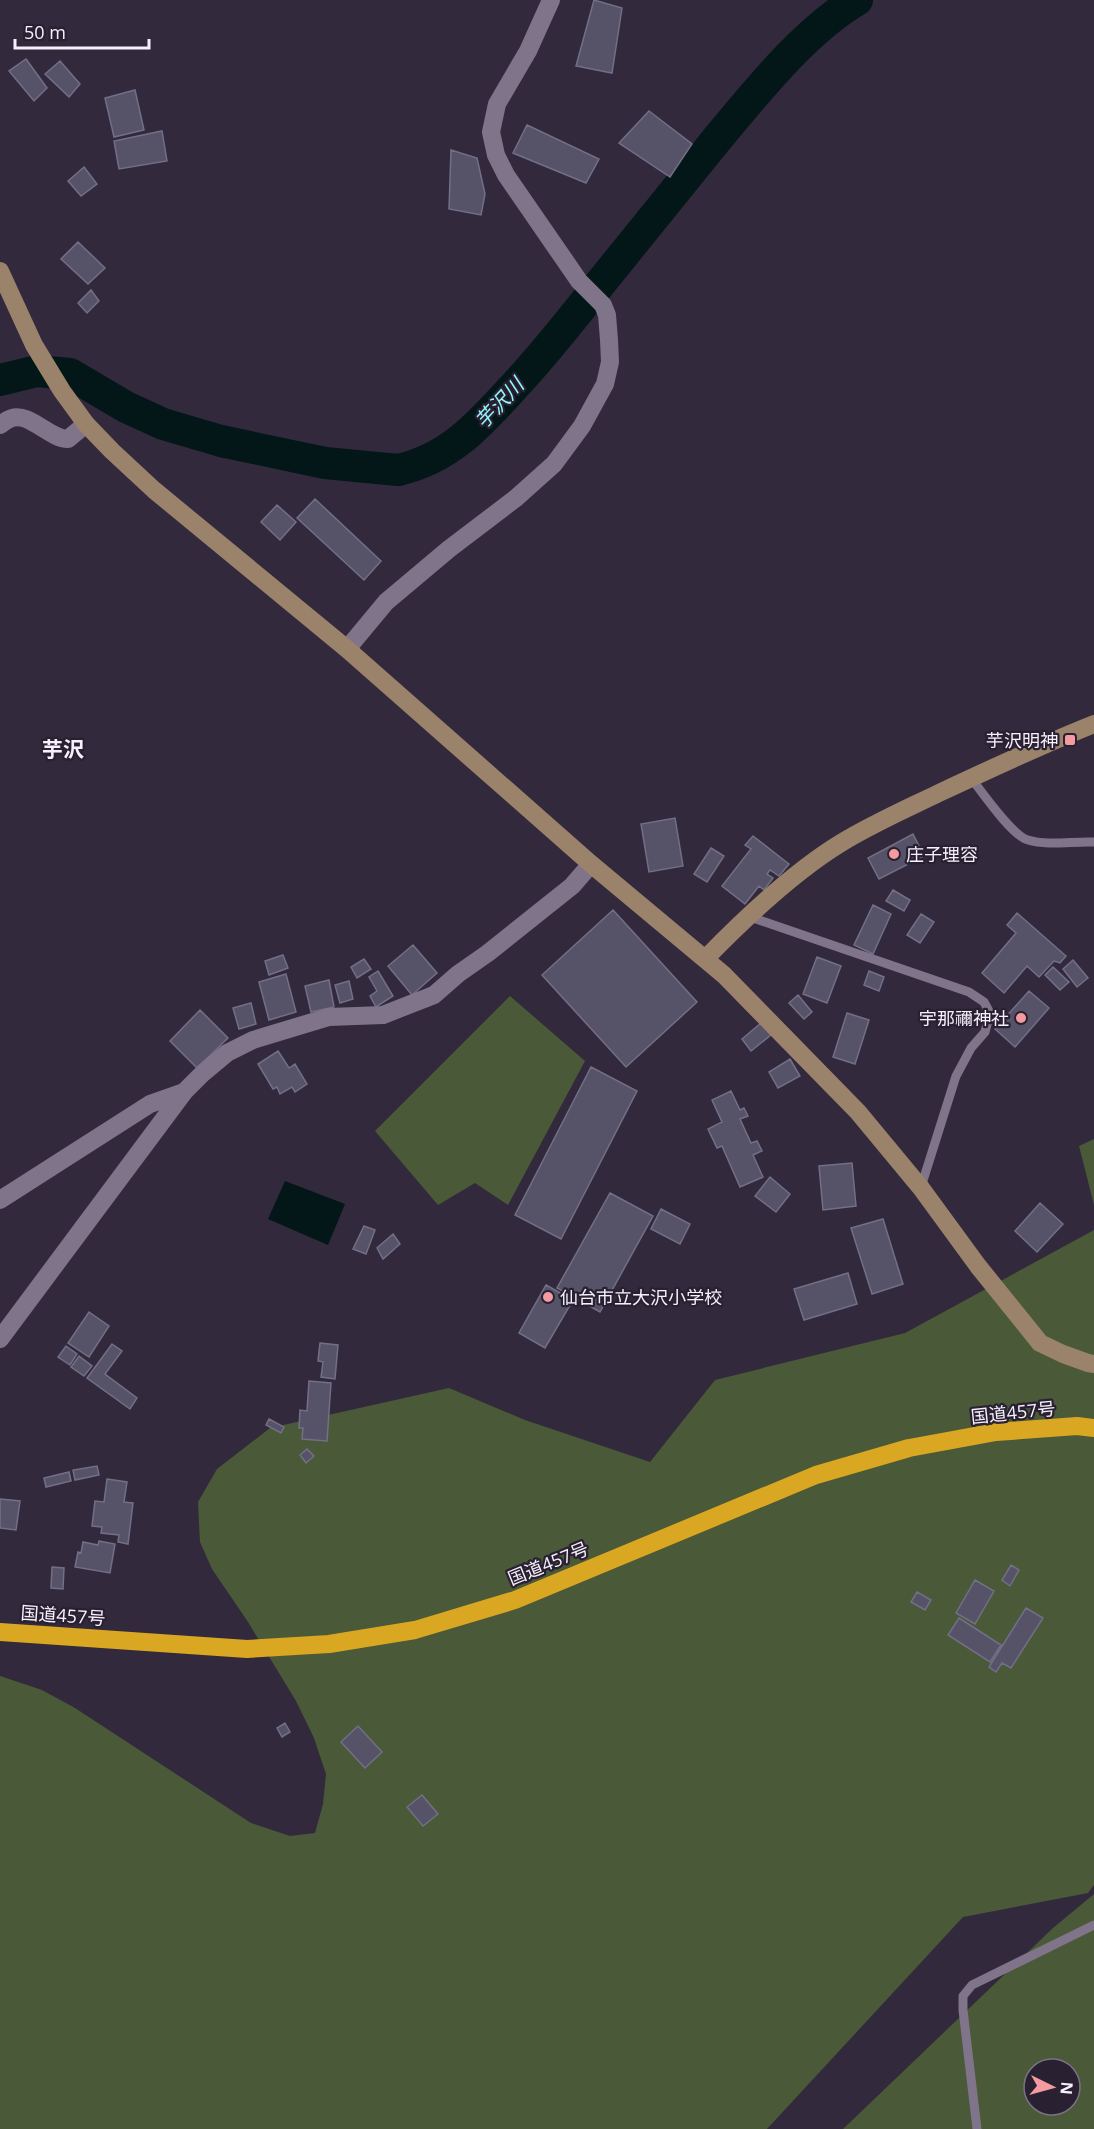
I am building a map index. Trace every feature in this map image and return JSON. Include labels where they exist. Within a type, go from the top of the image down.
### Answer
[{"type":"highway","name":"国道457号","points":[[0,1632],[247,1648],[329,1644],[415,1630],[515,1600],[816,1474],[909,1448],[985,1434],[1077,1426],[1094,1428]]},
{"type":"street","points":[[347,649],[386,602],[449,549],[516,498],[554,464],[582,426],[605,384],[610,362],[607,315],[603,305],[579,281],[506,175],[496,155],[491,132],[497,104],[528,51],[551,0]]},
{"type":"street","points":[[0,271],[38,351],[62,391],[86,424],[112,451],[154,490],[347,649],[591,864],[724,975],[858,1112],[921,1188],[978,1266],[1040,1343],[1062,1354],[1094,1364]]},
{"type":"street","points":[[0,425],[13,417],[24,417],[60,439],[68,439],[86,424]]},
{"type":"street","points":[[705,959],[796,876],[840,843],[1017,756],[1094,724]]},
{"type":"street","points":[[0,1339],[184,1092],[227,1053],[253,1040],[329,1017],[383,1015],[434,995],[572,886],[591,864]]},
{"type":"street","points":[[0,1200],[150,1104],[184,1092]]},
{"type":"lane","points":[[971,778],[1013,831],[1026,840],[1094,842]]},
{"type":"lane","points":[[750,916],[969,992],[984,1002],[990,1013],[985,1032],[971,1048],[956,1076],[921,1188]]},
{"type":"lane","points":[[977,2129],[963,1996],[972,1985],[1094,1925]]},
{"type":"green space","points":[[510,996],[585,1061],[508,1205],[475,1183],[438,1205],[375,1131]]},
{"type":"green space","points":[[1094,1139],[1094,1205],[1079,1146]]},
{"type":"green space","points":[[1094,1230],[1094,1885],[1088,1893],[963,1917],[767,2129],[0,2129],[0,1676],[42,1690],[75,1708],[251,1823],[290,1836],[315,1833],[323,1804],[326,1774],[314,1738],[296,1701],[248,1622],[212,1569],[200,1542],[198,1502],[217,1469],[270,1428],[449,1388],[525,1420],[650,1462],[715,1380],[905,1333]]},
{"type":"green space","points":[[1094,1894],[1094,2129],[843,2129],[1053,1928]]},
{"type":"shaded area","points":[[285,1181],[345,1204],[328,1245],[268,1219]]},
{"type":"building","points":[[594,0],[622,8],[612,73],[576,66]]},
{"type":"building","points":[[26,59],[47,88],[34,101],[9,71]]},
{"type":"building","points":[[60,61],[80,84],[69,97],[45,74]]},
{"type":"building","points":[[135,90],[144,130],[114,137],[105,98]]},
{"type":"building","points":[[649,111],[692,144],[670,177],[619,143]]},
{"type":"building","points":[[527,125],[599,159],[586,183],[513,153]]},
{"type":"building","points":[[162,131],[167,161],[119,169],[114,141]]},
{"type":"building","points":[[451,150],[477,158],[485,194],[481,215],[449,209]]},
{"type":"building","points":[[84,167],[97,184],[81,196],[68,181]]},
{"type":"building","points":[[78,242],[105,268],[88,284],[61,259]]},
{"type":"building","points":[[91,290],[99,301],[87,313],[78,303]]},
{"type":"building","points":[[315,499],[381,561],[364,580],[297,518]]},
{"type":"building","points":[[277,505],[296,522],[280,540],[261,522]]},
{"type":"building","points":[[675,818],[683,866],[649,872],[641,824]]},
{"type":"building","points":[[913,834],[924,856],[879,879],[868,858]]},
{"type":"building","points":[[753,836],[789,864],[779,876],[770,870],[767,874],[773,878],[764,890],[759,886],[745,904],[722,886],[751,849],[745,845]]},
{"type":"building","points":[[711,848],[724,856],[707,882],[694,874]]},
{"type":"building","points":[[893,890],[910,900],[904,911],[886,901]]},
{"type":"building","points":[[873,905],[891,914],[873,954],[854,945]]},
{"type":"building","points":[[613,910],[697,1002],[626,1067],[542,975]]},
{"type":"building","points":[[1017,913],[1066,956],[1060,963],[1054,961],[1039,977],[1027,966],[1004,993],[982,973],[1016,933],[1007,925]]},
{"type":"building","points":[[921,914],[934,922],[920,943],[907,935]]},
{"type":"building","points":[[413,945],[437,973],[412,995],[388,966]]},
{"type":"building","points":[[283,955],[288,968],[269,975],[265,961]]},
{"type":"building","points":[[817,957],[841,966],[827,1003],[803,994]]},
{"type":"building","points":[[364,959],[371,969],[357,978],[351,967]]},
{"type":"building","points":[[1073,960],[1088,978],[1077,987],[1063,969]]},
{"type":"building","points":[[1053,967],[1069,982],[1060,990],[1045,975]]},
{"type":"building","points":[[378,971],[393,996],[376,1007],[370,996],[377,991],[369,977]]},
{"type":"building","points":[[869,971],[884,977],[879,991],[864,985]]},
{"type":"building","points":[[286,974],[296,1012],[269,1020],[259,982]]},
{"type":"building","points":[[329,980],[334,1007],[311,1012],[305,986]]},
{"type":"building","points":[[349,981],[353,999],[340,1003],[335,985]]},
{"type":"building","points":[[1029,991],[1049,1008],[1015,1047],[995,1029]]},
{"type":"building","points":[[798,995],[812,1012],[804,1019],[789,1003]]},
{"type":"building","points":[[251,1003],[256,1024],[239,1029],[233,1008]]},
{"type":"building","points":[[200,1010],[228,1038],[197,1068],[170,1041]]},
{"type":"building","points":[[847,1013],[869,1020],[855,1064],[833,1057]]},
{"type":"building","points":[[761,1023],[771,1035],[751,1051],[742,1039]]},
{"type":"building","points":[[278,1051],[289,1068],[295,1064],[307,1084],[295,1092],[292,1087],[280,1094],[277,1087],[273,1089],[258,1064]]},
{"type":"building","points":[[790,1059],[800,1076],[778,1088],[769,1072]]},
{"type":"building","points":[[591,1067],[637,1091],[561,1239],[515,1215]]},
{"type":"building","points":[[731,1091],[740,1110],[744,1108],[748,1116],[740,1119],[751,1143],[757,1141],[762,1151],[753,1155],[763,1177],[740,1187],[722,1146],[717,1148],[708,1129],[722,1122],[712,1100]]},
{"type":"building","points":[[852,1163],[856,1206],[823,1210],[819,1166]]},
{"type":"building","points":[[770,1177],[790,1194],[776,1212],[755,1196]]},
{"type":"building","points":[[610,1193],[653,1216],[600,1312],[557,1288]]},
{"type":"building","points":[[1040,1203],[1063,1224],[1037,1252],[1015,1231]]},
{"type":"building","points":[[661,1209],[690,1224],[680,1244],[651,1229]]},
{"type":"building","points":[[883,1219],[903,1284],[872,1294],[851,1228]]},
{"type":"building","points":[[364,1226],[375,1230],[366,1254],[353,1249]]},
{"type":"building","points":[[393,1234],[400,1244],[383,1259],[377,1248]]},
{"type":"building","points":[[848,1273],[857,1304],[804,1320],[794,1289]]},
{"type":"building","points":[[546,1285],[573,1300],[545,1348],[519,1333]]},
{"type":"building","points":[[89,1312],[109,1326],[89,1357],[68,1343]]},
{"type":"building","points":[[320,1343],[338,1345],[335,1379],[321,1377],[323,1362],[318,1361]]},
{"type":"building","points":[[112,1344],[122,1351],[105,1374],[137,1398],[130,1409],[87,1378]]},
{"type":"building","points":[[66,1346],[77,1354],[70,1365],[58,1357]]},
{"type":"building","points":[[79,1356],[92,1366],[84,1376],[71,1367]]},
{"type":"building","points":[[309,1381],[331,1383],[327,1441],[302,1439],[303,1428],[299,1428],[300,1410],[307,1411]]},
{"type":"building","points":[[269,1419],[284,1427],[281,1433],[266,1425]]},
{"type":"building","points":[[307,1449],[314,1456],[306,1463],[300,1455]]},
{"type":"building","points":[[97,1466],[99,1475],[75,1480],[73,1470]]},
{"type":"building","points":[[69,1472],[71,1481],[46,1487],[44,1478]]},
{"type":"building","points":[[107,1479],[127,1482],[124,1502],[133,1503],[128,1544],[118,1542],[119,1535],[101,1533],[102,1527],[92,1526],[95,1501],[104,1502]]},
{"type":"building","points":[[0,1499],[20,1501],[16,1530],[0,1528]]},
{"type":"building","points":[[99,1541],[115,1544],[110,1573],[75,1567],[83,1542],[98,1545]]},
{"type":"building","points":[[1011,1565],[1019,1570],[1010,1586],[1002,1580]]},
{"type":"building","points":[[52,1567],[64,1568],[63,1589],[51,1588]]},
{"type":"building","points":[[975,1580],[994,1591],[975,1624],[956,1613]]},
{"type":"building","points":[[917,1592],[931,1600],[925,1610],[911,1602]]},
{"type":"building","points":[[1026,1608],[1043,1618],[1011,1668],[1002,1663],[996,1672],[989,1667]]},
{"type":"building","points":[[959,1618],[1001,1645],[990,1662],[948,1635]]},
{"type":"building","points":[[285,1723],[290,1732],[282,1737],[277,1728]]},
{"type":"building","points":[[358,1726],[382,1752],[365,1768],[341,1742]]},
{"type":"building","points":[[422,1795],[438,1814],[423,1826],[407,1807]]},
{"type":"waterway","name":"芋沢川","points":[[0,380],[37,371],[70,374],[126,407],[163,424],[221,441],[325,463],[398,470],[418,464],[451,447],[493,409],[533,366],[762,86],[818,29],[857,0]]},
{"type":"place","name":"芋沢明神","points":[[1070,740]]},
{"type":"place","name":"庄子理容","points":[[894,854]]},
{"type":"place","name":"宇那禰神社","points":[[1021,1018]]},
{"type":"place","name":"仙台市立大沢小学校","points":[[548,1297]]},
{"type":"district","name":"芋沢","points":[[63,749]]}]
